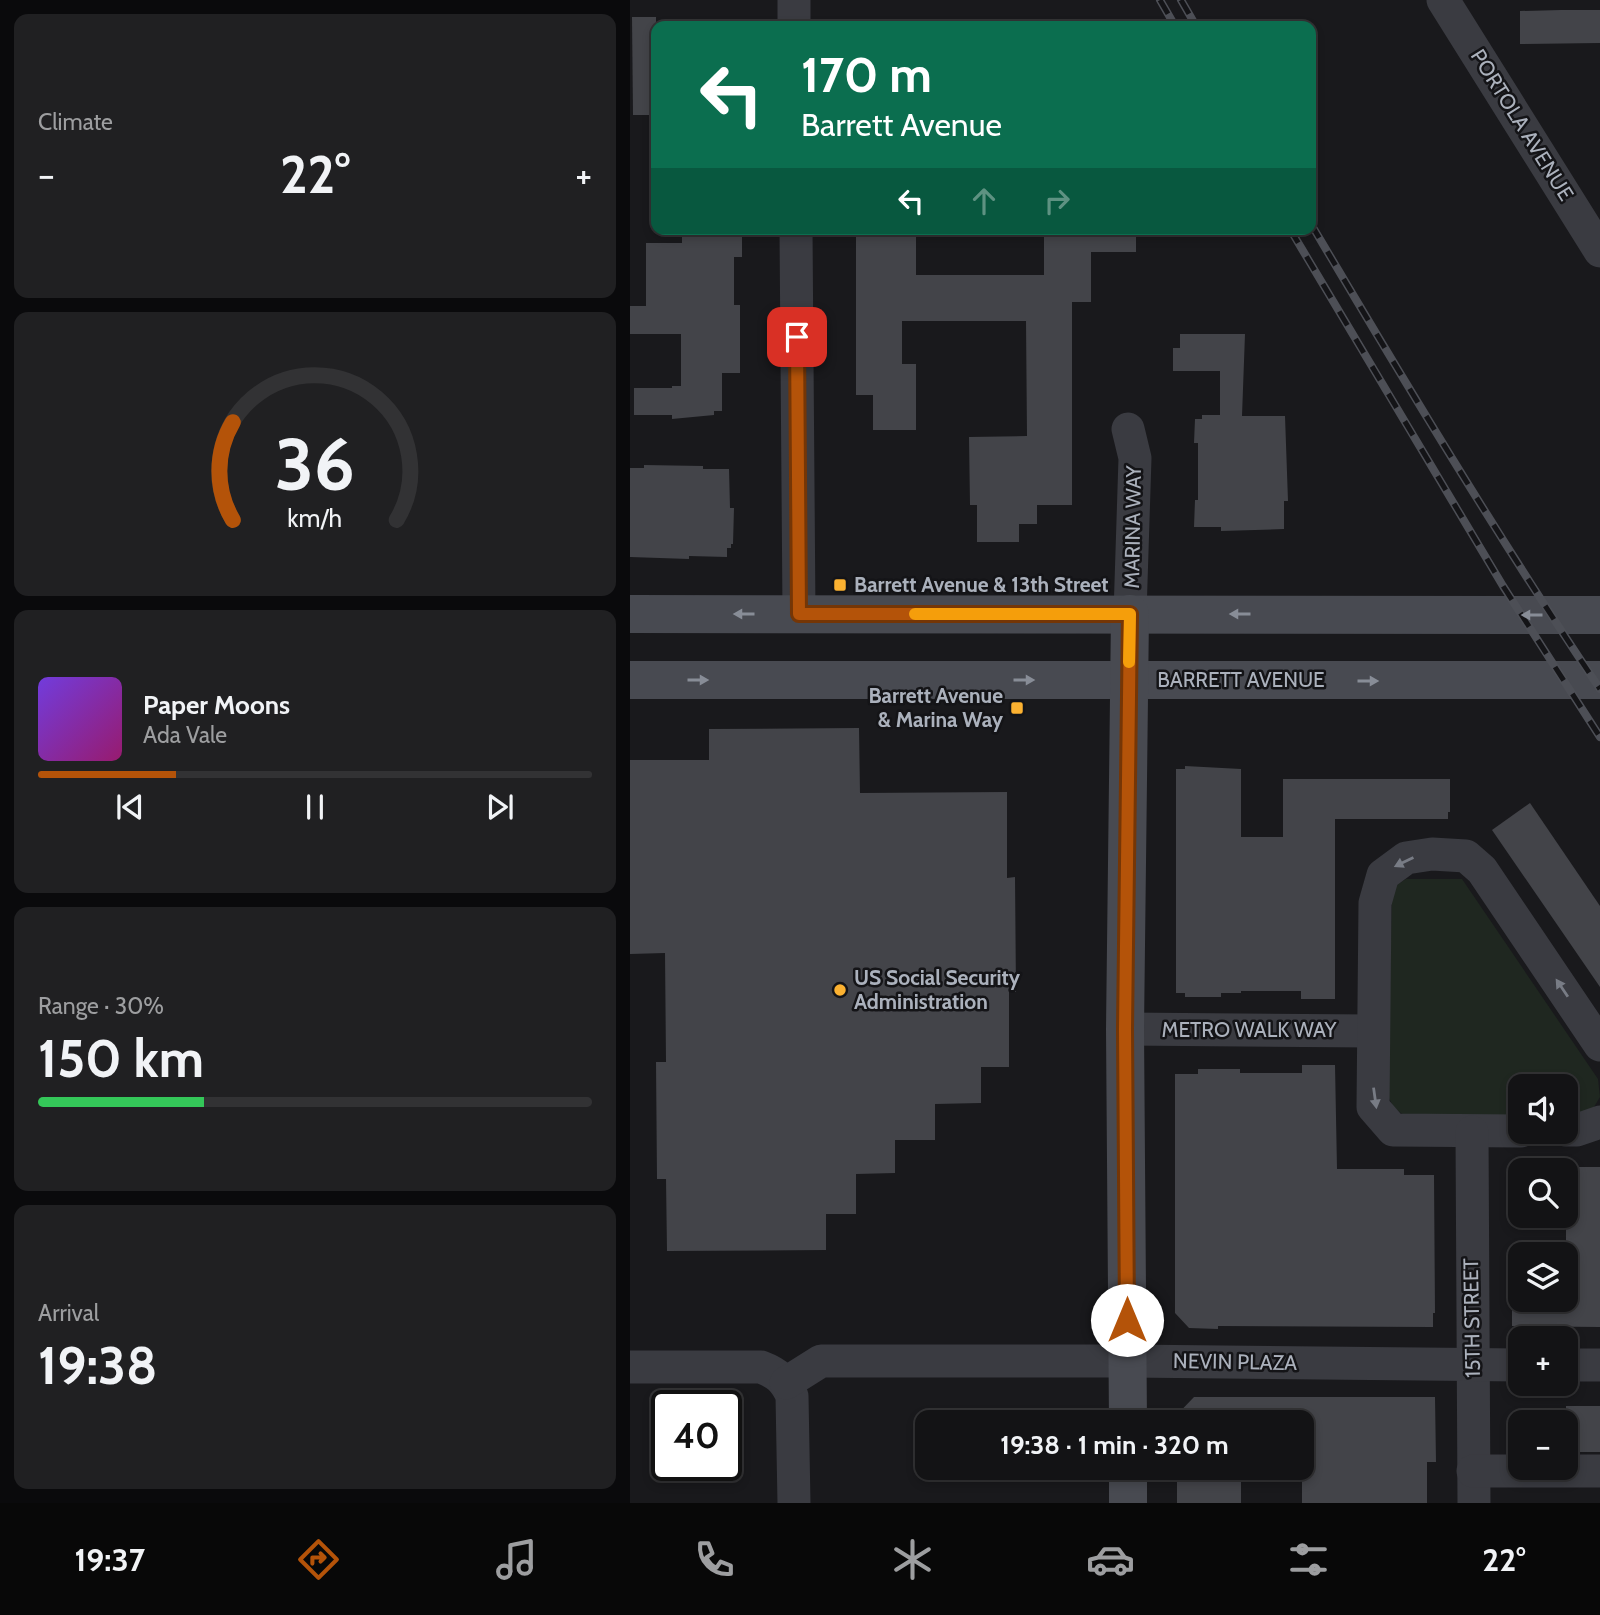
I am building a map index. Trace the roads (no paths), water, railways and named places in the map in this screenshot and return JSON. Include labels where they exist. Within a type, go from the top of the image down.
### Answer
[{"type":"main road","points":[[630,614],[1600,615]]},
{"type":"main road","name":"MARINA WAY","points":[[1128,1410],[1125,1029],[1130,614]]},
{"type":"main road","name":"BARRETT AVENUE","points":[[630,680],[1600,680]]},
{"type":"main road","points":[[1128,1480],[1128,1503]]},
{"type":"street","points":[[794,0],[794,21]]},
{"type":"street","name":"PORTOLA AVENUE","points":[[1443,0],[1600,251]]},
{"type":"street","points":[[796,235],[799,614]]},
{"type":"street","name":"MARINA WAY","points":[[1128,429],[1135,458],[1130,614]]},
{"type":"street","points":[[1508,1131],[1393,1130],[1373,1107],[1375,904],[1383,875],[1406,858],[1432,854],[1466,856],[1482,870],[1600,1045]]},
{"type":"street","name":"METRO WALK WAY","points":[[1125,1029],[1372,1031]]},
{"type":"street","points":[[1578,1130],[1600,1122]]},
{"type":"street","name":"15TH STREET","points":[[1472,1132],[1474,1487]]},
{"type":"street","name":"NEVIN PLAZA","points":[[786,1382],[821,1362],[1128,1360],[1508,1365]]},
{"type":"street","points":[[1578,1365],[1600,1365]]},
{"type":"street","points":[[630,1367],[761,1367],[786,1382],[792,1396],[794,1503]]},
{"type":"street","points":[[1474,1487],[1600,1471]]},
{"type":"railway","points":[[1160,0],[1172,21]]},
{"type":"railway","points":[[1181,0],[1193,21]]},
{"type":"railway","points":[[1316,232],[1452,458],[1600,689]]},
{"type":"railway","points":[[1294,235],[1503,586],[1600,737]]},
{"type":"place","name":"Barrett Avenue & 13th Street","points":[[840,585]]},
{"type":"place","name":"Barrett Avenue & Marina Way","points":[[1017,708]]},
{"type":"place","name":"US Social Security Administration","points":[[840,990]]}]
